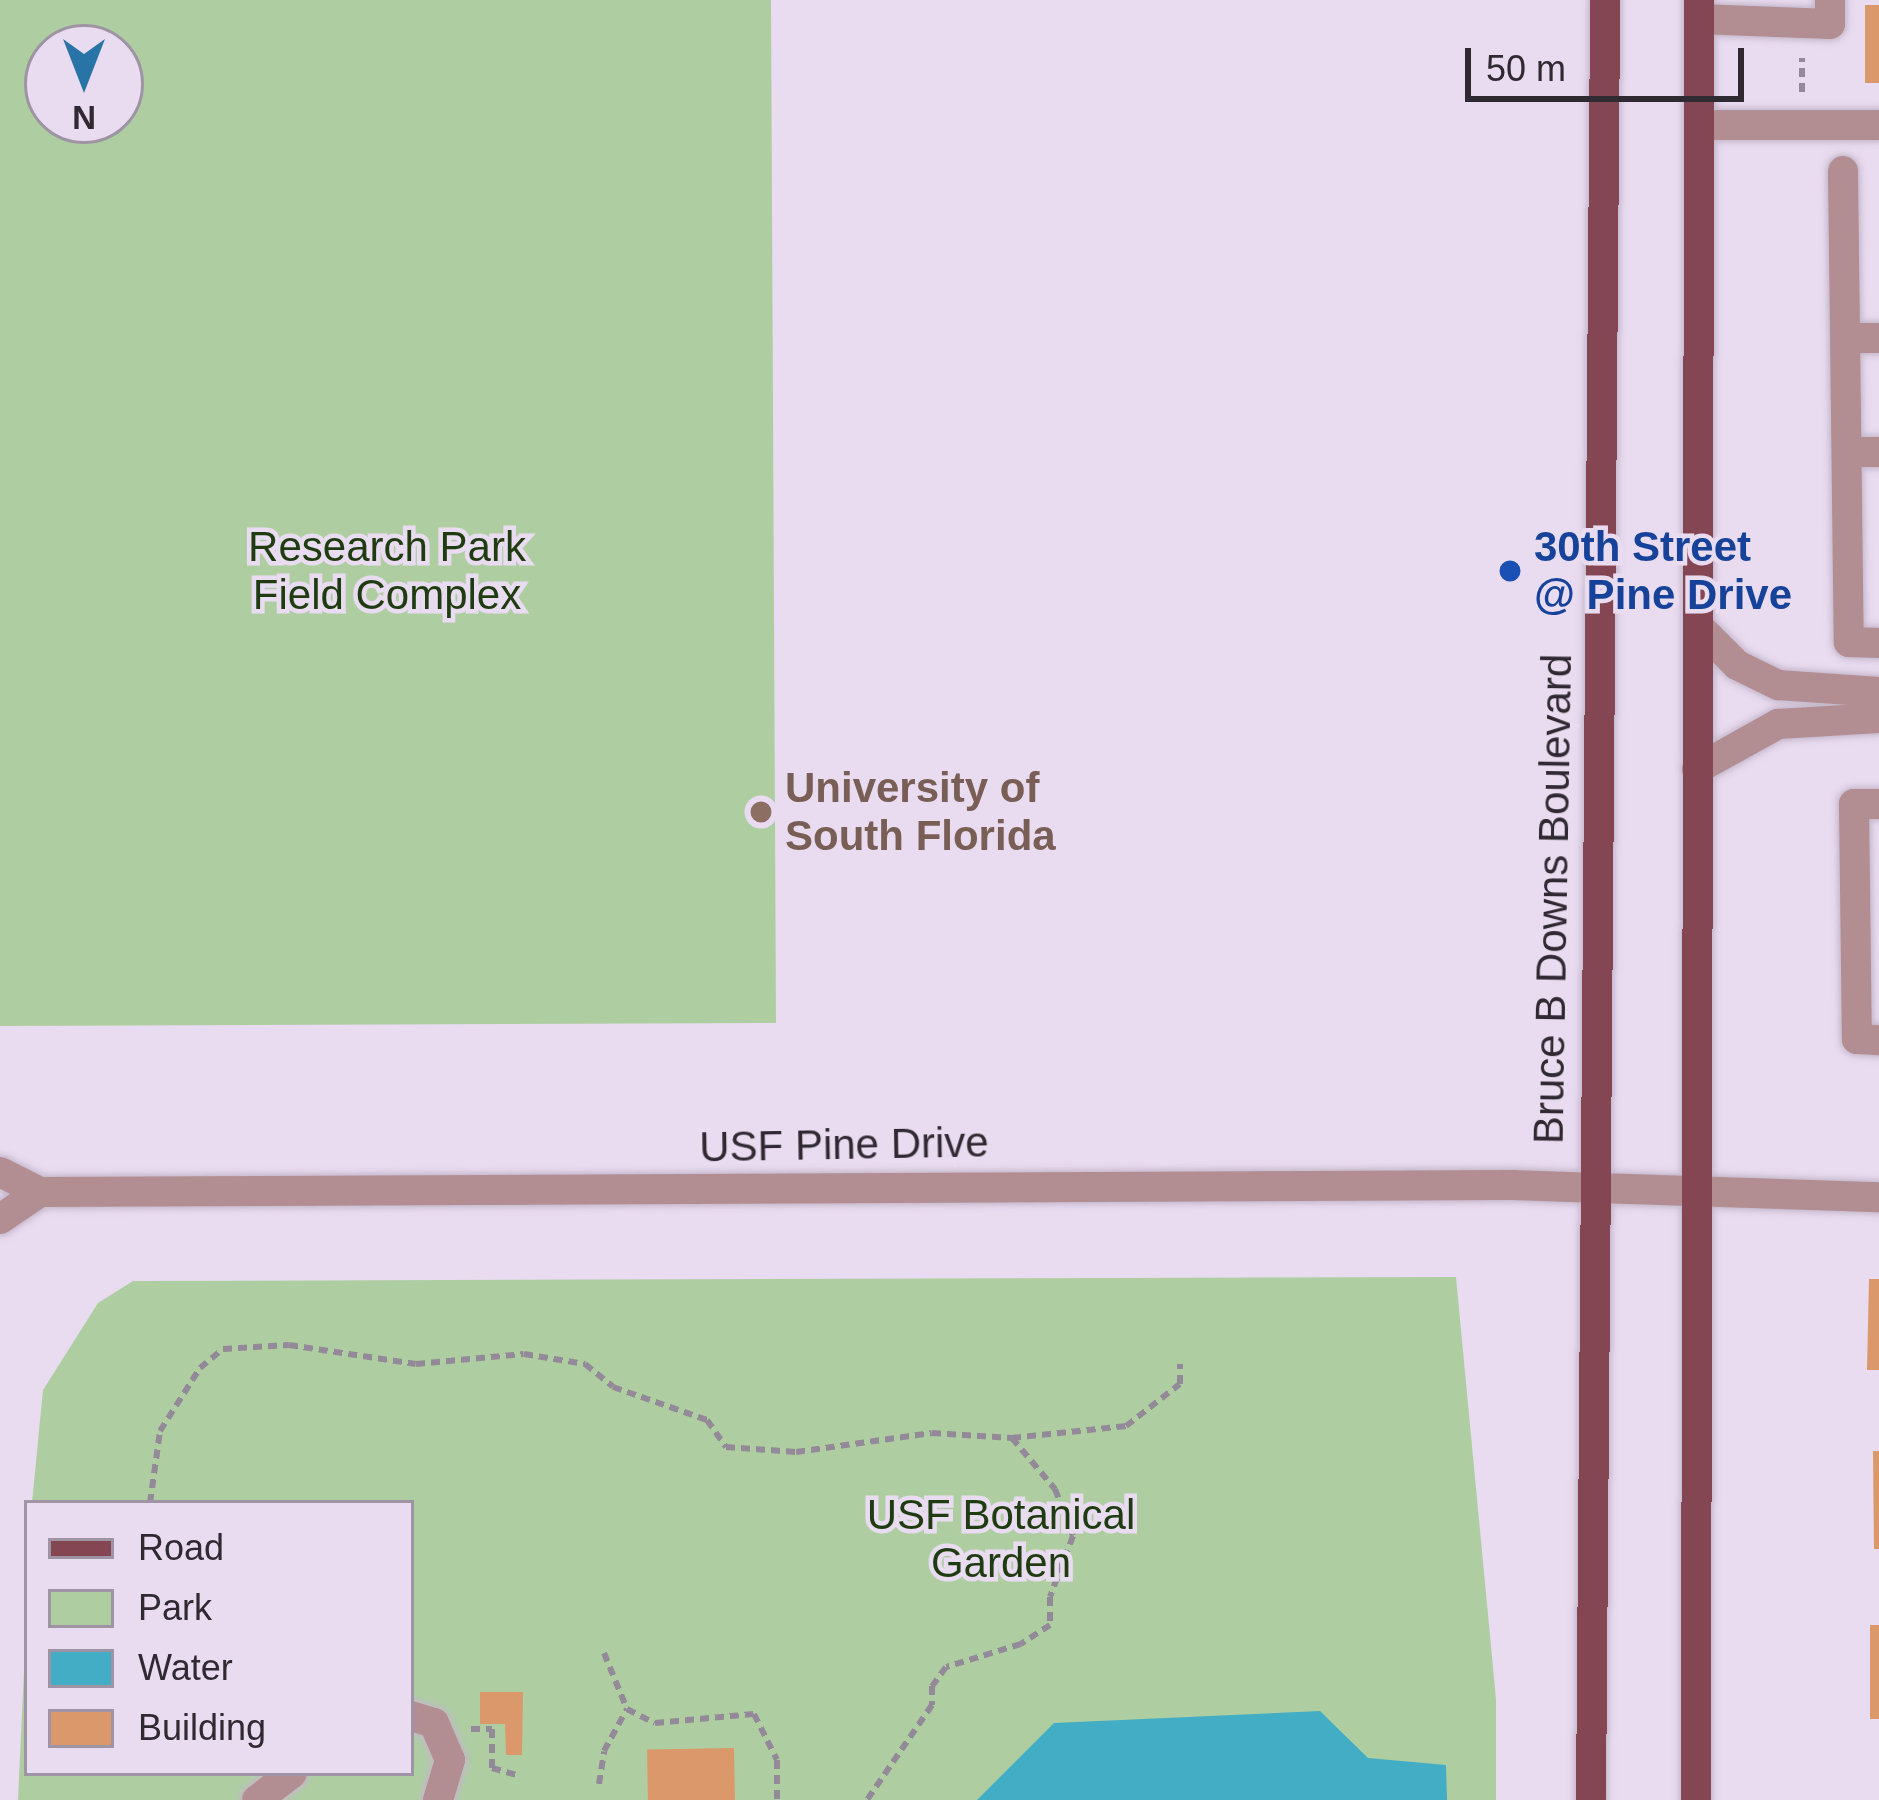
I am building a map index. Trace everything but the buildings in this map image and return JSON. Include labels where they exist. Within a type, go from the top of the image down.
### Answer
[{"type":"main road","name":"Bruce B Downs Boulevard","points":[[1591,1800],[1592,1189],[1605,0]]},
{"type":"main road","points":[[1696,1800],[1699,10]]},
{"type":"street","points":[[1699,10],[1830,24],[1831,0]]},
{"type":"street","points":[[1699,125],[1879,125]]},
{"type":"street","points":[[1843,171],[1849,642],[1879,643]]},
{"type":"street","points":[[1847,338],[1879,338]]},
{"type":"street","points":[[1847,452],[1879,452]]},
{"type":"street","points":[[1698,626],[1737,665],[1778,686],[1879,692]]},
{"type":"street","points":[[1697,769],[1778,724],[1879,718]]},
{"type":"street","points":[[1879,804],[1854,804],[1856,1039],[1879,1040]]},
{"type":"street","points":[[0,1172],[40,1192],[0,1219]]},
{"type":"street","name":"USF Pine Drive","points":[[40,1192],[1592,1189],[1879,1197]]},
{"type":"street","points":[[414,1716],[434,1723],[450,1760],[438,1800]]},
{"type":"street","points":[[256,1800],[288,1776]]},
{"type":"path","points":[[1802,57],[1802,102]]},
{"type":"path","points":[[150,1500],[160,1431],[200,1368],[223,1349],[359,1349],[416,1364],[524,1354],[585,1364],[613,1387],[707,1420],[726,1448],[819,1451],[932,1433],[1012,1438],[1126,1426],[1180,1384],[1180,1364]]},
{"type":"path","points":[[867,1800],[932,1705],[932,1685],[946,1667],[1021,1644],[1050,1625],[1050,1597],[1073,1536],[1054,1490],[1012,1438]]},
{"type":"path","points":[[604,1653],[627,1709],[655,1723],[754,1714],[777,1760],[777,1800]]},
{"type":"path","points":[[599,1784],[604,1751],[627,1709]]},
{"type":"path","points":[[469,1729],[492,1729],[492,1768],[518,1775]]},
{"type":"green space","name":"Research Park Field Complex","points":[[0,0],[771,0],[776,1023],[0,1026]]},
{"type":"green space","name":"USF Botanical Garden","points":[[1456,1277],[1496,1699],[1496,1800],[18,1800],[24,1670],[24,1776],[414,1776],[414,1500],[32,1500],[43,1390],[98,1303],[133,1281]]},
{"type":"water","points":[[1320,1711],[1368,1758],[1446,1765],[1447,1800],[977,1800],[1054,1723]]},
{"type":"place","name":"30th Street @ Pine Drive","points":[[1510,571]]},
{"type":"place","name":"University of South Florida","points":[[761,812]]}]
